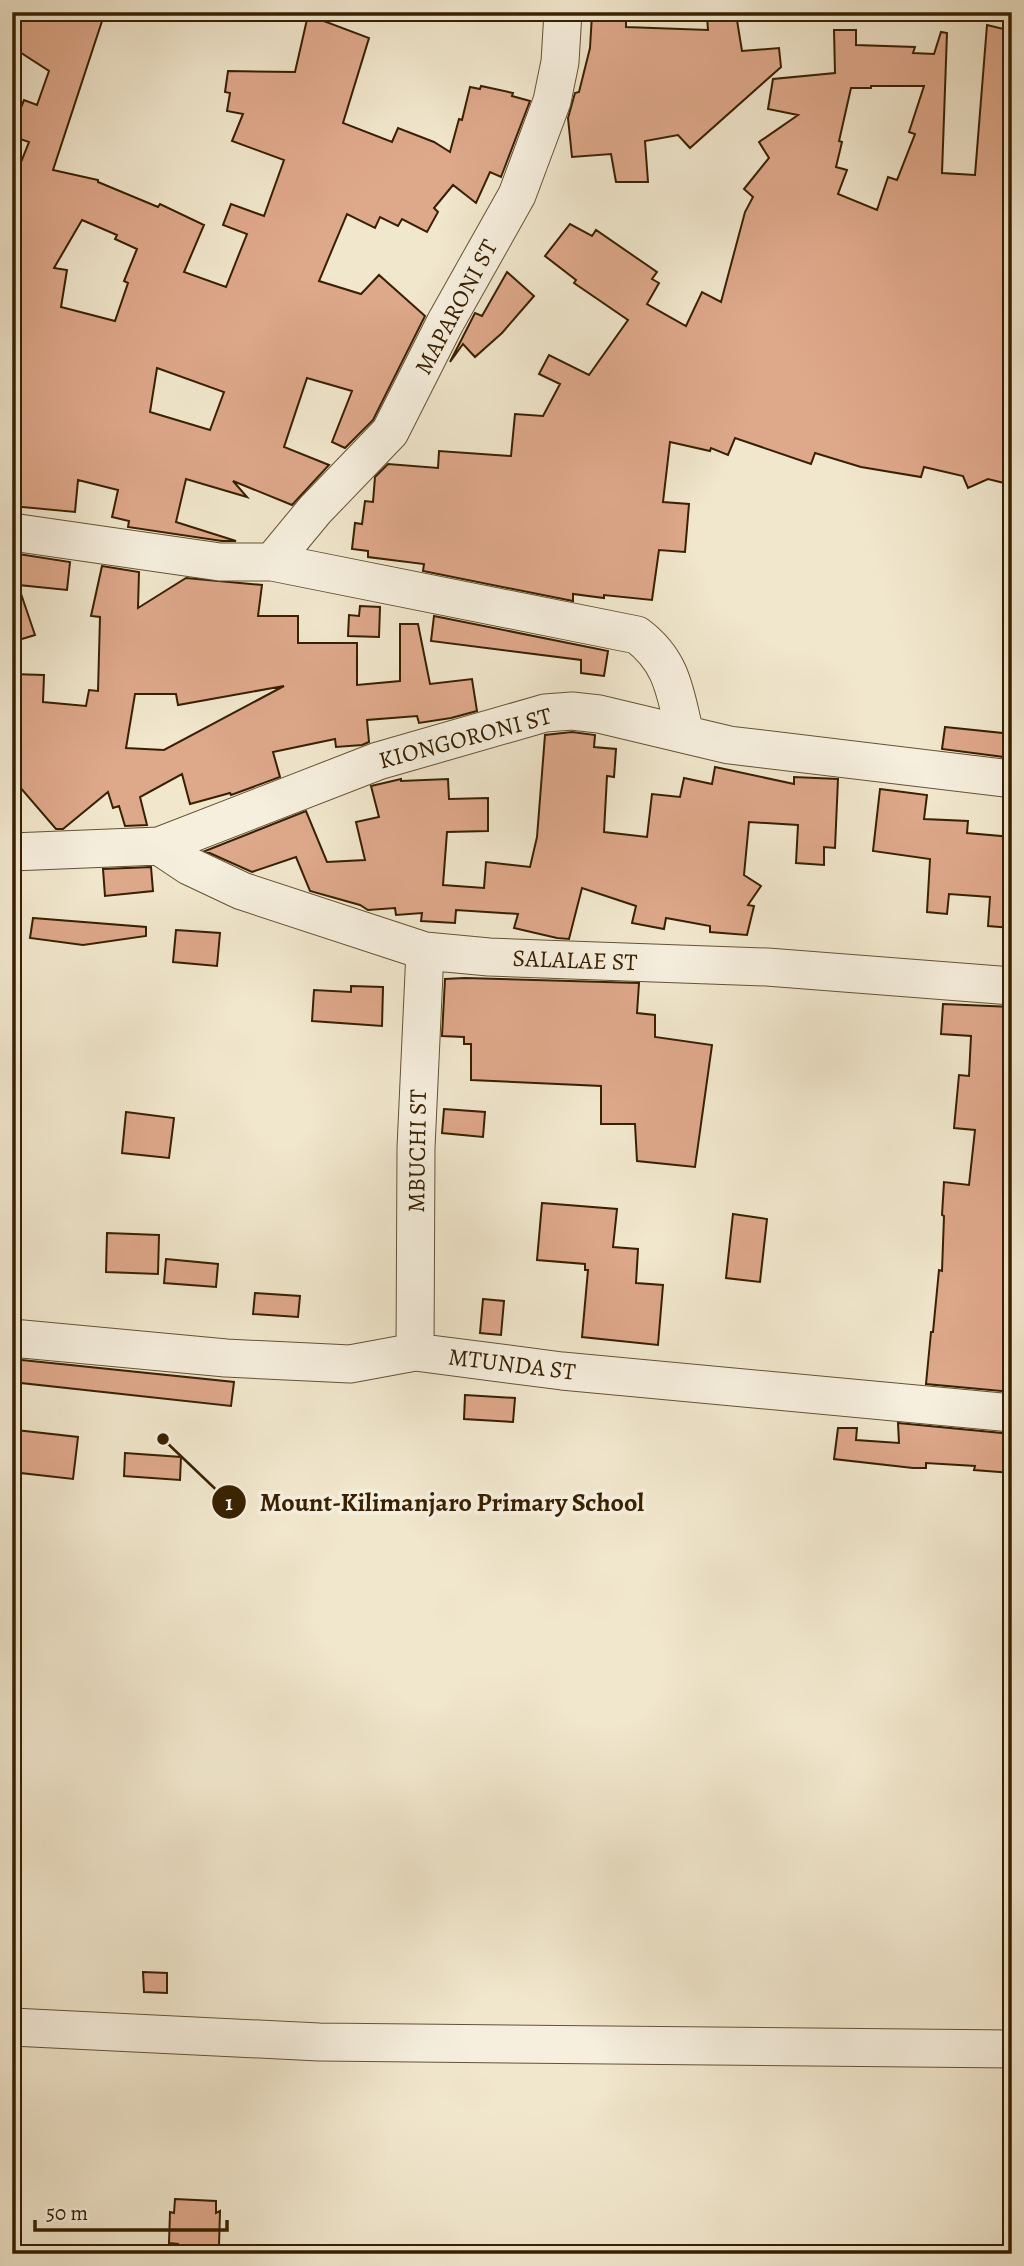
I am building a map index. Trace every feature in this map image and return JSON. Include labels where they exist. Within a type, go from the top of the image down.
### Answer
[{"type":"street","name":"MAPARONI ST","points":[[272,562],[315,510],[390,432],[445,323],[517,195],[552,101],[560,62],[563,12]]},
{"type":"street","points":[[12,532],[220,562],[272,562],[637,635],[654,648],[664,663],[685,734]]},
{"type":"street","name":"KIONGORONI ST","points":[[12,852],[159,846],[379,761],[545,713],[572,711],[599,714],[729,745],[1012,779]]},
{"type":"street","name":"SALALAE ST","points":[[159,846],[189,866],[242,891],[425,951],[489,957],[767,967],[1012,986]]},
{"type":"street","name":"MBUCHI ST","points":[[415,1352],[416,1148],[425,951]]},
{"type":"street","name":"MTUNDA ST","points":[[12,1338],[226,1358],[350,1364],[415,1352],[562,1371],[1012,1413]]},
{"type":"street","points":[[12,2027],[319,2042],[1012,2049]]},
{"type":"building","points":[[12,12],[105,12],[53,170],[98,180],[158,207],[160,204],[204,225],[184,272],[226,287],[247,234],[223,225],[231,204],[264,216],[284,160],[232,141],[243,114],[227,111],[230,93],[225,92],[228,71],[295,72],[308,15],[369,38],[343,123],[392,142],[398,128],[434,142],[450,152],[470,87],[480,89],[481,86],[513,93],[512,96],[530,101],[501,177],[490,172],[476,203],[453,185],[434,208],[438,212],[427,232],[402,219],[398,226],[380,217],[375,228],[347,214],[319,281],[361,294],[379,275],[425,316],[373,420],[345,448],[332,442],[352,391],[307,378],[284,447],[329,465],[292,505],[233,481],[247,497],[186,479],[176,522],[236,541],[128,527],[129,521],[112,517],[118,490],[78,480],[75,512],[12,506],[12,422],[17,393],[12,393],[12,185],[29,142],[12,136],[12,129],[24,100],[37,105],[49,71],[12,47]],"holes":[[[82,220],[117,235],[115,239],[137,249],[124,281],[128,283],[115,321],[61,307],[67,270],[54,268]],[[157,368],[224,392],[210,430],[150,412]]]},
{"type":"building","points":[[592,14],[626,16],[626,27],[708,30],[707,17],[736,14],[742,51],[779,48],[781,67],[690,148],[678,135],[645,141],[648,182],[616,182],[611,154],[572,157],[568,118],[575,93],[579,92],[590,48]]},
{"type":"building","points":[[987,25],[1012,31],[1012,485],[988,479],[968,488],[963,476],[924,467],[921,477],[861,467],[815,453],[811,464],[735,438],[728,455],[711,448],[710,451],[670,442],[663,502],[689,504],[685,552],[659,550],[652,600],[573,594],[573,601],[423,571],[424,564],[368,557],[368,551],[352,549],[355,523],[362,524],[365,501],[373,502],[375,477],[388,464],[438,468],[439,451],[511,456],[515,414],[543,416],[560,384],[539,374],[549,355],[589,375],[628,320],[574,283],[576,280],[545,256],[570,224],[592,236],[596,230],[657,272],[652,279],[659,283],[647,304],[686,326],[702,292],[721,302],[745,212],[753,197],[744,189],[769,158],[759,142],[798,115],[768,109],[773,79],[835,73],[834,30],[856,30],[856,45],[915,47],[913,53],[934,54],[941,32],[947,33],[942,173],[975,175]],"holes":[[[924,86],[909,132],[915,134],[897,180],[888,177],[877,210],[838,194],[847,170],[836,167],[851,88]]]},
{"type":"building","points":[[507,272],[534,296],[502,333],[475,357],[463,344],[450,362],[475,313],[482,316]]},
{"type":"building","points":[[12,553],[70,562],[67,590],[18,585],[35,635],[12,642]]},
{"type":"building","points":[[102,566],[139,572],[138,608],[186,578],[262,585],[258,616],[298,616],[298,643],[357,643],[357,685],[400,681],[400,624],[418,624],[430,684],[472,679],[477,711],[419,723],[417,716],[367,720],[369,742],[336,747],[335,739],[273,752],[280,777],[231,795],[230,793],[190,804],[182,774],[140,797],[147,825],[125,826],[119,806],[113,808],[108,792],[63,829],[56,829],[12,778],[12,674],[44,675],[43,702],[86,706],[89,690],[98,691],[100,617],[91,616]],"holes":[[[284,686],[164,750],[126,748],[135,694],[176,694],[178,705]]]},
{"type":"building","points":[[360,606],[380,607],[379,637],[348,636],[349,615],[359,616]]},
{"type":"building","points":[[434,616],[608,651],[604,676],[581,673],[581,660],[431,641]]},
{"type":"building","points":[[945,727],[1012,734],[1012,758],[942,749]]},
{"type":"building","points":[[572,732],[595,735],[594,747],[616,749],[614,777],[607,776],[604,832],[647,837],[652,794],[680,797],[684,778],[712,784],[715,767],[794,784],[794,777],[838,779],[835,848],[824,847],[824,865],[796,863],[798,825],[749,822],[744,875],[761,886],[748,905],[754,906],[747,935],[710,932],[710,926],[666,918],[664,929],[632,923],[636,906],[582,888],[569,939],[514,928],[518,914],[456,910],[455,923],[421,921],[422,913],[396,915],[395,908],[368,910],[360,905],[310,891],[296,857],[252,872],[205,851],[306,811],[327,862],[365,860],[356,822],[379,817],[371,786],[401,779],[448,779],[449,799],[488,798],[488,831],[447,832],[443,885],[484,888],[486,862],[530,867],[537,837],[545,735]]},
{"type":"building","points":[[880,789],[927,795],[924,819],[968,821],[967,833],[1012,837],[1012,928],[988,926],[990,897],[949,894],[947,914],[927,912],[930,859],[873,851]]},
{"type":"building","points":[[151,867],[153,891],[105,896],[103,869]]},
{"type":"building","points":[[33,918],[146,927],[146,936],[83,945],[30,938]]},
{"type":"building","points":[[176,930],[220,933],[217,966],[173,962]]},
{"type":"building","points":[[445,979],[639,983],[637,1013],[655,1015],[655,1037],[712,1045],[695,1167],[637,1161],[635,1124],[601,1124],[601,1086],[471,1080],[471,1044],[464,1044],[464,1037],[442,1036]]},
{"type":"building","points":[[351,986],[383,987],[382,1026],[312,1021],[314,990],[351,992]]},
{"type":"building","points":[[943,1004],[1012,1007],[1012,1392],[926,1384],[939,1270],[942,1271],[944,1182],[969,1185],[975,1130],[954,1128],[959,1075],[969,1076],[971,1036],[941,1034]]},
{"type":"building","points":[[444,1109],[485,1112],[483,1137],[442,1133]]},
{"type":"building","points":[[126,1112],[174,1118],[169,1158],[122,1153]]},
{"type":"building","points":[[542,1203],[617,1209],[613,1247],[638,1249],[636,1283],[663,1285],[658,1345],[582,1337],[588,1270],[585,1270],[585,1264],[537,1260]]},
{"type":"building","points":[[733,1214],[767,1219],[760,1282],[726,1278]]},
{"type":"building","points":[[107,1233],[159,1235],[158,1274],[106,1272]]},
{"type":"building","points":[[166,1259],[218,1264],[216,1287],[164,1283]]},
{"type":"building","points":[[255,1293],[300,1296],[298,1317],[253,1314]]},
{"type":"building","points":[[483,1299],[504,1301],[501,1335],[480,1333]]},
{"type":"building","points":[[12,1359],[234,1382],[231,1406],[12,1382]]},
{"type":"building","points":[[465,1395],[515,1398],[513,1422],[464,1419]]},
{"type":"building","points":[[898,1423],[1012,1434],[1012,1473],[974,1470],[975,1466],[926,1463],[926,1468],[913,1468],[834,1459],[838,1428],[857,1428],[856,1440],[899,1443]]},
{"type":"building","points":[[16,1430],[78,1437],[73,1479],[12,1472]]},
{"type":"building","points":[[125,1453],[181,1457],[180,1480],[124,1476]]},
{"type":"building","points":[[143,1972],[167,1973],[167,1993],[144,1992]]},
{"type":"building","points":[[175,2199],[216,2201],[216,2213],[220,2211],[219,2246],[214,2246],[213,2254],[178,2254],[178,2244],[169,2243],[170,2212],[174,2213]]},
{"type":"place","name":"Mount-Kilimanjaro Primary School","points":[[163,1439]]}]
